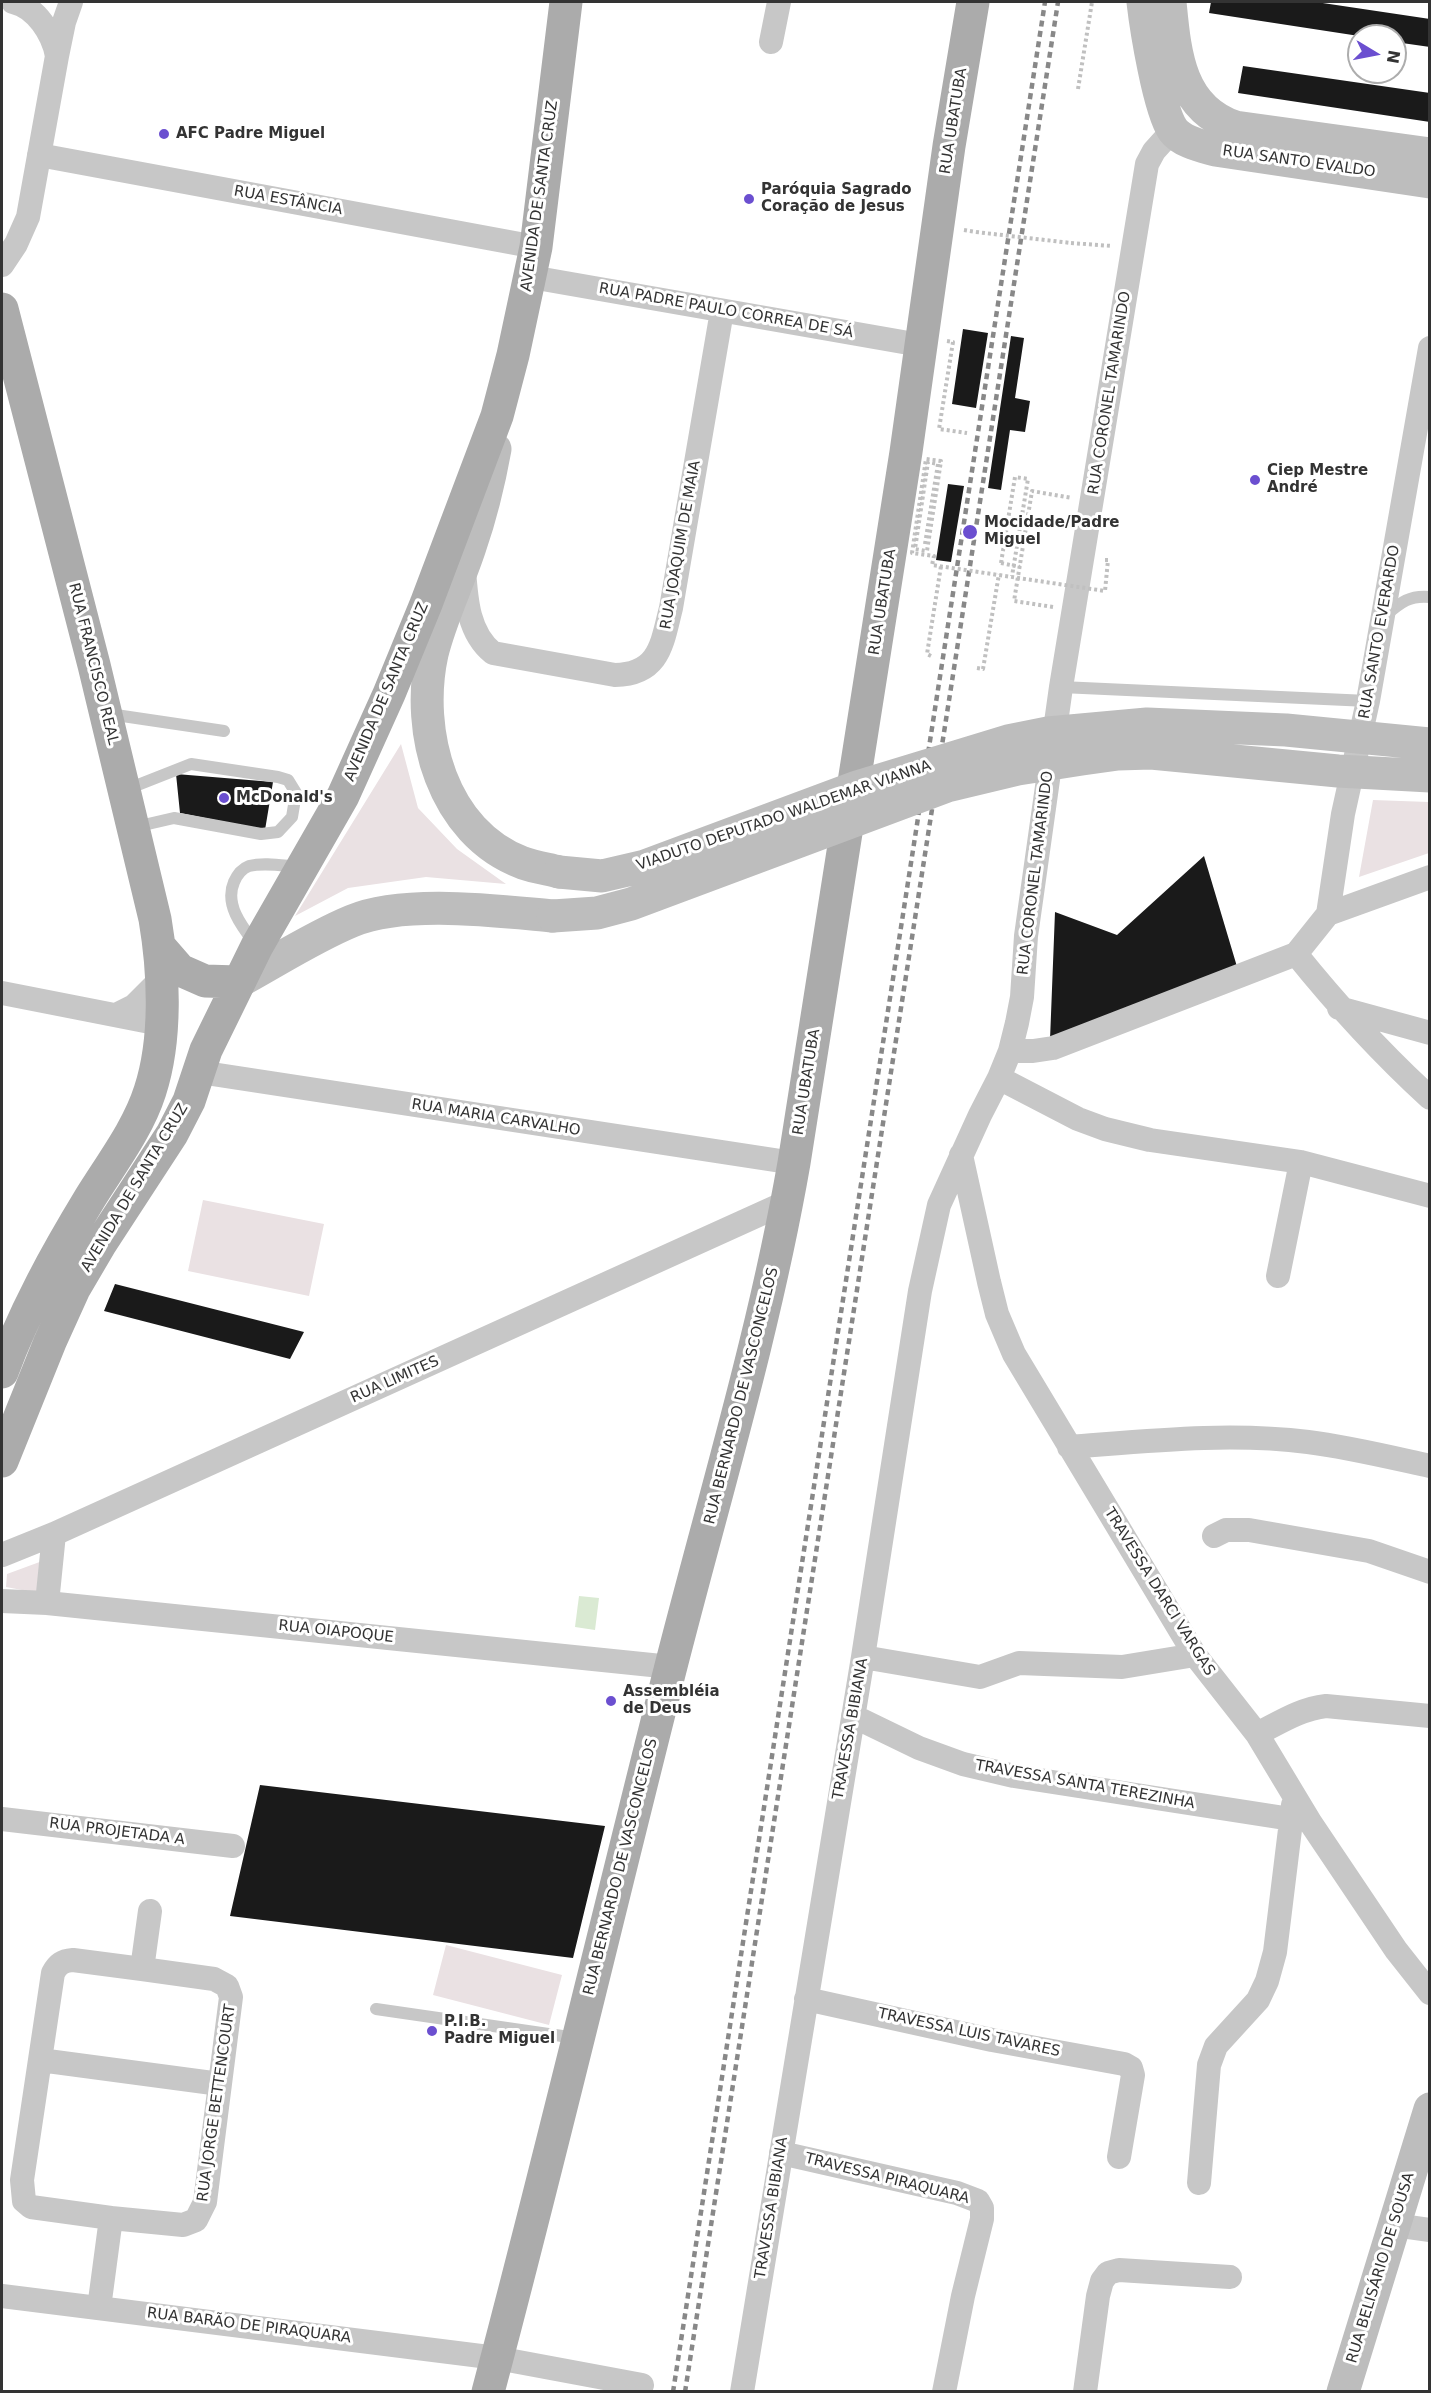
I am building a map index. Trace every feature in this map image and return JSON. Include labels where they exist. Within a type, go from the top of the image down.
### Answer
[{"type":"main road","name":"AVENIDA DE SANTA CRUZ","points":[[2,1461],[74,1289],[172,1134],[189,1101],[206,1050],[238,982],[343,796],[389,694],[497,416],[534,262],[566,2]]},
{"type":"main road","name":"RUA UBATUBA","points":[[787,1202],[905,463],[949,146],[973,2]]},
{"type":"main road","points":[[1143,2],[1158,85],[1164,110],[1173,130]]},
{"type":"main road","name":"RUA SANTO EVALDO","points":[[1170,2],[1177,59],[1186,86],[1209,115],[1235,127],[1430,154]]},
{"type":"main road","name":"RUA SANTO EVALDO","points":[[1173,130],[1192,143],[1215,150],[1430,182]]},
{"type":"main road","name":"RUA FRANCISCO REAL","points":[[2,309],[134,827],[161,962],[160,1023]]},
{"type":"main road","name":"VIADUTO DEPUTADO WALDEMAR VIANNA","points":[[497,416],[495,449],[487,488],[464,565],[432,652],[429,674],[428,729],[437,765],[452,801],[474,830],[494,847],[522,863],[559,872],[602,876],[645,866],[857,787],[1008,741],[1048,733],[1147,724],[1286,730],[1430,744]]},
{"type":"main road","name":"VIADUTO DEPUTADO WALDEMAR VIANNA","points":[[238,982],[353,920],[391,910],[428,909],[553,916],[597,913],[632,904],[947,786],[1018,769],[1118,754],[1152,753],[1338,771],[1430,776]]},
{"type":"main road","points":[[161,962],[205,981],[238,982]]},
{"type":"main road","points":[[2,1372],[18,1328],[51,1262],[135,1125],[150,1091],[157,1061],[160,1023]]},
{"type":"main road","name":"RUA BERNARDO DE VASCONCELOS","points":[[488,2391],[671,1667],[756,1350],[787,1202]]},
{"type":"main road","name":"RUA BELISÁRIO DE SOUSA","points":[[1343,2391],[1430,2109]]},
{"type":"street","points":[[15,2],[42,2]]},
{"type":"street","points":[[15,2],[34,15],[46,28],[57,56]]},
{"type":"street","points":[[2,264],[16,244],[28,217],[57,56],[71,2]]},
{"type":"street","points":[[771,42],[778,2]]},
{"type":"street","name":"RUA CORONEL TAMARINDO","points":[[999,1078],[1010,1051],[1022,997],[1026,936],[1061,687],[1148,164],[1154,151],[1173,130]]},
{"type":"street","name":"RUA ESTÂNCIA","points":[[39,154],[534,262]]},
{"type":"street","name":"RUA PADRE PAULO CORREA DE SÁ","points":[[534,262],[722,311],[921,345]]},
{"type":"street","name":"RUA JOAQUIM DE MAIA","points":[[464,565],[466,595],[472,621],[480,639],[493,653],[615,675],[627,675],[643,669],[658,655],[671,608],[722,311]]},
{"type":"street","name":"RUA SANTO EVERARDO","points":[[1328,914],[1343,814],[1368,701],[1430,348]]},
{"type":"street","points":[[1010,1051],[1053,1048],[1296,954],[1328,914],[1430,877]]},
{"type":"street","points":[[1296,954],[1340,1008],[1394,1065],[1430,1098]]},
{"type":"street","points":[[116,1015],[134,1006],[161,962]]},
{"type":"street","points":[[2,993],[160,1023]]},
{"type":"street","points":[[1340,1008],[1430,1033]]},
{"type":"street","name":"RUA MARIA CARVALHO","points":[[199,1072],[794,1163]]},
{"type":"street","points":[[999,1078],[1078,1119],[1105,1129],[1150,1140],[1301,1162],[1430,1196]]},
{"type":"street","name":"TRAVESSA BIBIANA","points":[[742,2391],[863,1657],[920,1291],[939,1205],[999,1078]]},
{"type":"street","name":"TRAVESSA DARCI VARGAS","points":[[961,1155],[997,1314],[1014,1354],[1195,1655],[1257,1734],[1310,1822],[1396,1950],[1430,1993]]},
{"type":"street","points":[[1278,1275],[1301,1162]]},
{"type":"street","name":"RUA LIMITES","points":[[2,1555],[54,1534],[787,1202]]},
{"type":"street","points":[[1069,1447],[1205,1437],[1237,1437],[1307,1442],[1430,1466]]},
{"type":"street","points":[[1214,1536],[1226,1530],[1249,1530],[1369,1551],[1430,1572]]},
{"type":"street","points":[[47,1603],[54,1534]]},
{"type":"street","name":"RUA OIAPOQUE","points":[[2,1601],[47,1603],[671,1667]]},
{"type":"street","points":[[863,1657],[980,1677],[1019,1664],[1122,1667],[1195,1655]]},
{"type":"street","points":[[1257,1734],[1299,1712],[1319,1707],[1342,1706],[1430,1716]]},
{"type":"street","name":"TRAVESSA SANTA TEREZINHA","points":[[853,1716],[919,1748],[983,1769],[1014,1776],[1291,1820]]},
{"type":"street","points":[[1199,2183],[1209,2065],[1216,2046],[1258,2000],[1267,1981],[1275,1952],[1294,1794]]},
{"type":"street","name":"RUA PROJETADA A","points":[[2,1819],[233,1846]]},
{"type":"street","points":[[150,1911],[142,1970],[73,1960],[64,1961],[58,1965],[53,1973],[40,2060],[220,2084]]},
{"type":"street","name":"RUA JORGE BETTENCOURT","points":[[40,2060],[22,2180],[24,2201],[40,2210],[111,2218],[183,2225],[196,2220],[205,2202],[231,1997],[227,1986],[214,1979],[142,1970]]},
{"type":"street","name":"TRAVESSA LUIS TAVARES","points":[[806,1999],[1015,2045],[1117,2062],[1131,2068],[1132,2086],[1119,2157]]},
{"type":"street","name":"TRAVESSA PIRAQUARA","points":[[781,2153],[957,2193],[978,2200],[982,2208],[982,2219],[963,2296],[944,2391]]},
{"type":"street","points":[[99,2308],[111,2218]]},
{"type":"street","points":[[1394,2225],[1430,2230]]},
{"type":"street","points":[[1084,2391],[1098,2296],[1107,2273],[1119,2270],[1230,2277]]},
{"type":"street","name":"RUA BARÃO DE PIRAQUARA","points":[[2,2296],[497,2358],[642,2385]]},
{"type":"lane","points":[[1383,617],[1403,600],[1416,596],[1430,597]]},
{"type":"lane","points":[[1061,687],[1368,701]]},
{"type":"lane","points":[[106,714],[224,731]]},
{"type":"lane","points":[[125,790],[191,764],[278,777],[288,780],[296,793],[292,816],[278,832],[261,834],[174,818],[134,827]]},
{"type":"lane","points":[[257,946],[243,928],[231,900],[232,886],[237,874],[246,867],[260,864],[302,868]]},
{"type":"lane","points":[[376,2009],[578,2038]]},
{"type":"path","points":[[1078,89],[1092,2]]},
{"type":"path","points":[[964,230],[1133,248]]},
{"type":"path","points":[[925,544],[938,464],[928,462],[915,549],[927,551],[941,460],[926,459],[912,552],[934,556],[932,565],[1105,591]]},
{"type":"path","points":[[1012,576],[1028,479],[1015,477],[1001,563],[1020,567]]},
{"type":"path","points":[[1074,611],[1014,601],[1032,491],[1092,502]]},
{"type":"path","points":[[932,656],[927,654],[941,566]]},
{"type":"path","points":[[977,668],[983,669],[999,574]]},
{"type":"shaded area","points":[[401,744],[418,808],[457,849],[506,884],[426,877],[348,888],[295,916]]},
{"type":"shaded area","points":[[1373,800],[1429,802],[1429,853],[1359,877]]},
{"type":"shaded area","points":[[203,1200],[324,1224],[309,1296],[188,1271]]},
{"type":"shaded area","points":[[45,1560],[43,1594],[6,1587],[7,1574]]},
{"type":"shaded area","points":[[579,1596],[599,1598],[595,1630],[575,1627]]},
{"type":"shaded area","points":[[446,1945],[562,1975],[549,2025],[433,1995]]},
{"type":"building","points":[[1211,2],[1316,2],[1430,19],[1430,47],[1407,44],[1407,24],[1347,24],[1347,34],[1209,13]]},
{"type":"building","points":[[1243,66],[1347,81],[1347,84],[1368,84],[1430,93],[1430,122],[1238,93]]},
{"type":"building","points":[[963,329],[988,333],[976,408],[952,404]]},
{"type":"building","points":[[1011,336],[1024,338],[1015,398],[1030,401],[1025,432],[1010,430],[1001,490],[988,488]]},
{"type":"building","points":[[948,484],[964,486],[951,562],[936,560]]},
{"type":"building","name":"McDonald's","points":[[176,774],[273,782],[265,830],[180,813]]},
{"type":"building","points":[[1204,856],[1238,970],[1050,1040],[1055,912],[1117,935]]},
{"type":"building","points":[[115,1284],[304,1332],[290,1359],[104,1311]]},
{"type":"building","points":[[260,1785],[605,1826],[573,1958],[230,1916]]},
{"type":"railway","points":[[673,2392],[1045,2]]},
{"type":"railway","points":[[685,2392],[1058,2]]},
{"type":"place","name":"AFC Padre Miguel","points":[[164,134]]},
{"type":"place","name":"Paróquia Sagrado Coração de Jesus","points":[[749,199]]},
{"type":"place","name":"Ciep Mestre André","points":[[1255,480]]},
{"type":"place","name":"Mocidade/Padre Miguel","points":[[970,532]]},
{"type":"place","name":"McDonald's","points":[[224,798]]},
{"type":"place","name":"Assembléia de Deus","points":[[611,1701]]},
{"type":"place","name":"P.I.B. Padre Miguel","points":[[432,2031]]}]
